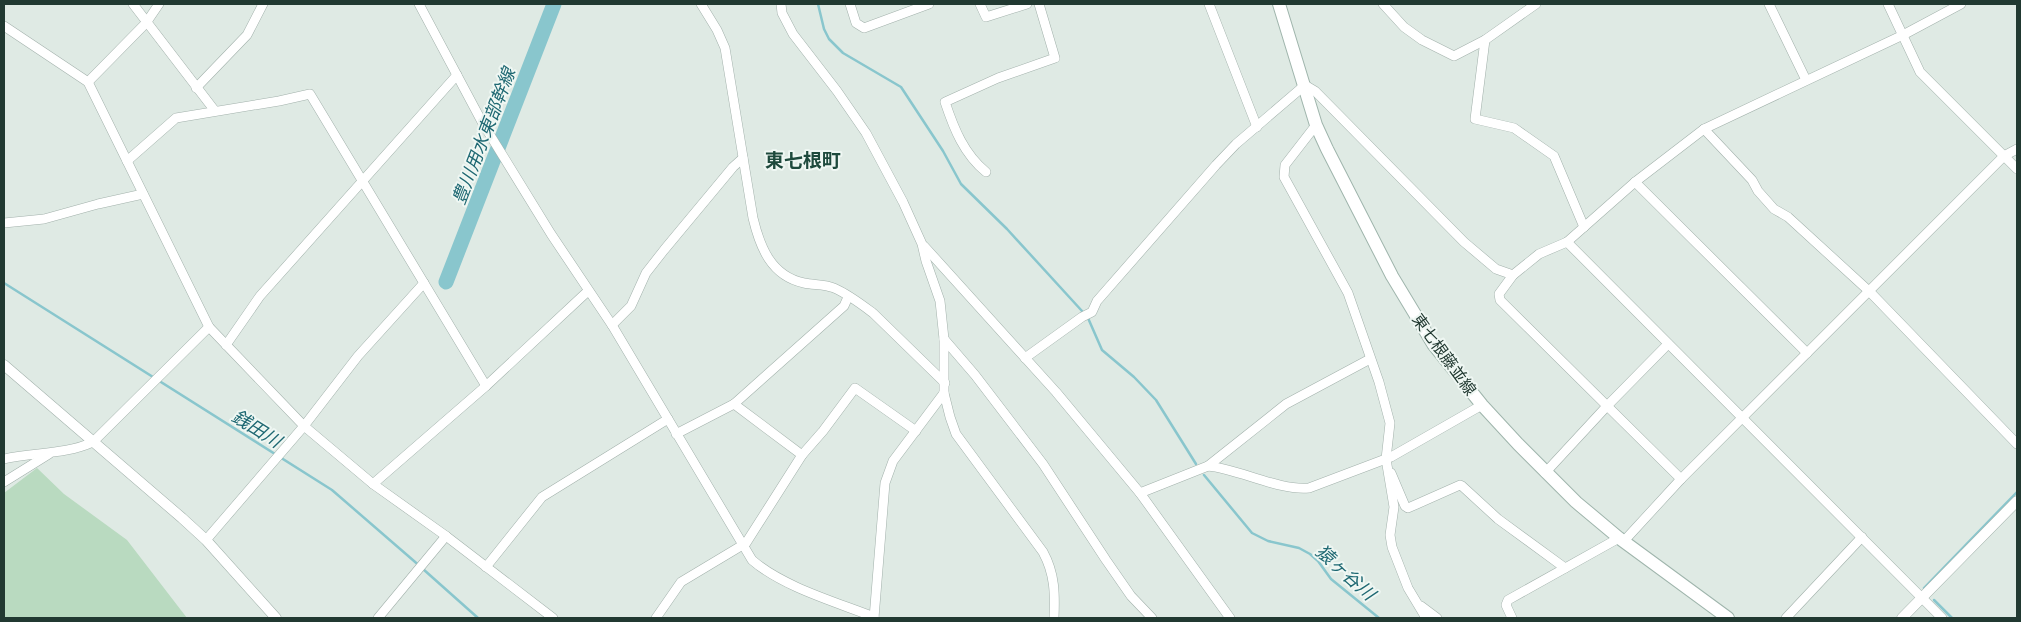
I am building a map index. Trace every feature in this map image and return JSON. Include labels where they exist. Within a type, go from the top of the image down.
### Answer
[{"type":"main road","name":"東七根藤並線","points":[[1279,4],[1316,126],[1392,276],[1434,344],[1482,405],[1545,473],[1576,502],[1621,539],[1728,618]]},
{"type":"street","points":[[133,4],[215,111]]},
{"type":"street","points":[[88,82],[146,23],[159,4]]},
{"type":"street","points":[[196,88],[248,35],[263,4]]},
{"type":"street","points":[[419,4],[482,122],[612,326],[752,560],[763,570],[783,581],[874,618],[885,483],[893,461],[944,393]]},
{"type":"street","points":[[701,4],[717,30],[725,48],[742,158],[758,240],[765,255],[776,269],[794,279],[834,288],[873,313],[945,383]]},
{"type":"street","points":[[781,4],[782,13],[793,34],[838,91],[866,133],[922,244],[940,301],[944,339],[944,393],[950,417],[956,434],[1043,552],[1050,566],[1054,587],[1054,618]]},
{"type":"street","points":[[850,4],[856,23],[864,28],[929,4]]},
{"type":"street","points":[[980,4],[986,17],[1027,4]]},
{"type":"street","points":[[986,172],[966,153],[945,102],[998,78],[1055,58],[1039,4]]},
{"type":"street","points":[[1209,4],[1257,127]]},
{"type":"street","points":[[1383,4],[1404,27],[1422,40],[1454,56],[1485,40],[1536,4]]},
{"type":"street","points":[[1769,4],[1806,80]]},
{"type":"street","points":[[1888,4],[1923,76],[2017,169]]},
{"type":"street","points":[[1682,479],[1500,300],[1499,294],[1513,275],[1540,254],[1567,242],[1635,182],[1704,129],[1903,34],[1961,4]]},
{"type":"street","points":[[4,26],[88,82],[210,327],[304,426],[373,484],[446,536],[553,618]]},
{"type":"street","points":[[1485,40],[1475,119],[1514,128],[1554,156],[1584,227]]},
{"type":"street","points":[[226,344],[260,296],[457,75]]},
{"type":"street","points":[[1026,358],[1082,317],[1092,312],[1097,301],[1216,165],[1236,144],[1304,85],[1315,91],[1464,242],[1496,270],[1513,275]]},
{"type":"street","points":[[127,161],[176,118],[310,94],[486,386]]},
{"type":"street","points":[[1316,126],[1286,165],[1283,174],[1303,214],[1348,293],[1370,359],[1390,423],[1386,459],[1394,507],[1390,535],[1392,547],[1408,588],[1426,618]]},
{"type":"street","points":[[1704,129],[1752,180],[1758,191],[1774,209],[1788,217],[1870,292],[2017,444]]},
{"type":"street","points":[[1512,618],[1506,605],[1508,600],[1621,539],[2004,156],[2017,149]]},
{"type":"street","points":[[612,326],[631,306],[646,273],[742,158]]},
{"type":"street","points":[[1635,182],[1807,353]]},
{"type":"street","points":[[4,223],[44,218],[143,194]]},
{"type":"street","points":[[1567,242],[1942,618]]},
{"type":"street","points":[[922,244],[1056,392],[1140,493],[1230,618]]},
{"type":"street","points":[[206,540],[304,426],[358,356],[424,283]]},
{"type":"street","points":[[373,484],[486,386],[588,290]]},
{"type":"street","points":[[676,434],[734,404],[844,306],[848,297]]},
{"type":"street","points":[[4,459],[51,453],[93,442],[160,374],[210,327]]},
{"type":"street","points":[[944,339],[970,369],[1043,464],[1111,568],[1131,596],[1152,618]]},
{"type":"street","points":[[1545,473],[1606,406],[1668,344]]},
{"type":"street","points":[[1140,493],[1208,466],[1282,406],[1370,359]]},
{"type":"street","points":[[6,371],[131,472],[206,540],[276,618]]},
{"type":"street","points":[[656,618],[680,582],[739,547],[744,546],[802,455],[818,438],[855,388],[916,431]]},
{"type":"street","points":[[734,404],[802,455]]},
{"type":"street","points":[[1208,466],[1302,488],[1314,486],[1386,459],[1482,405]]},
{"type":"street","points":[[486,567],[542,497],[668,419]]},
{"type":"street","points":[[4,482],[51,453]]},
{"type":"street","points":[[1386,459],[1405,506],[1408,508],[1460,485],[1498,519],[1565,568]]},
{"type":"street","points":[[1902,618],[2017,501]]},
{"type":"street","points":[[378,618],[446,536]]},
{"type":"street","points":[[1786,618],[1862,537]]},
{"type":"street","points":[[1417,603],[1437,618]]},
{"type":"green space","points":[[37,468],[64,494],[127,540],[187,618],[4,618],[4,493]]},
{"type":"waterway","name":"豊川用水東部幹線","points":[[446,282],[554,4]]},
{"type":"waterway","points":[[818,4],[824,29],[829,39],[843,53],[901,87],[943,151],[961,184],[1007,229],[1082,311]]},
{"type":"waterway","name":"銭田川","points":[[4,283],[332,490],[478,618]]},
{"type":"waterway","name":"猿ヶ谷川","points":[[1088,318],[1102,350],[1134,377],[1156,400],[1196,464]]},
{"type":"waterway","name":"猿ヶ谷川","points":[[1204,475],[1252,533],[1268,541],[1299,548],[1310,554],[1318,561],[1331,579],[1379,618]]},
{"type":"waterway","points":[[1924,588],[2017,492]]},
{"type":"waterway","points":[[1934,600],[1952,618]]},
{"type":"district","name":"東七根町","points":[[803,159]]}]
